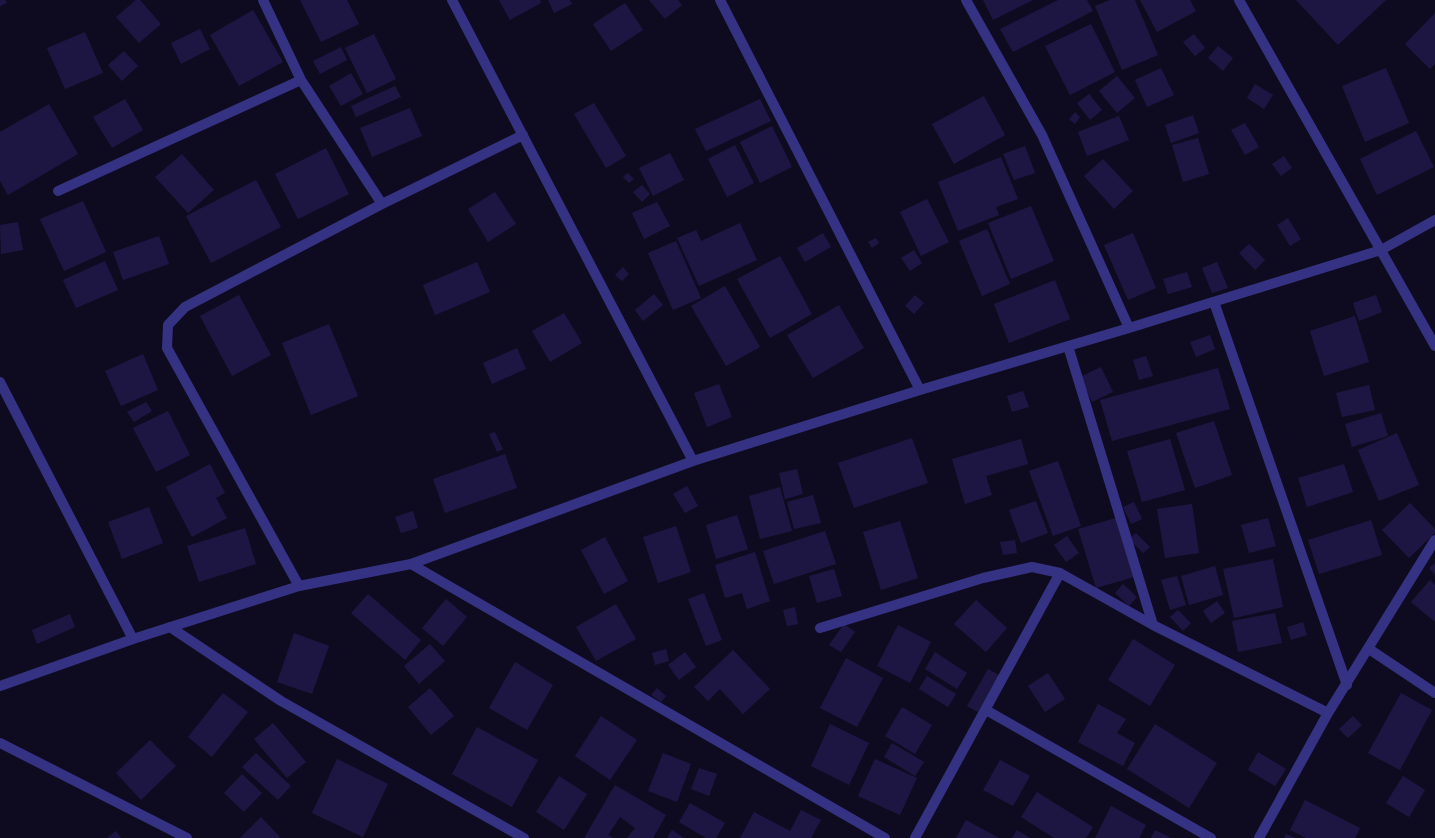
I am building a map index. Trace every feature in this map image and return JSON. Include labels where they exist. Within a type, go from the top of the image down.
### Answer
[{"type":"street","points":[[263,0],[301,80],[382,204]]},
{"type":"street","points":[[452,0],[693,461]]},
{"type":"street","points":[[720,0],[920,390]]},
{"type":"street","points":[[966,0],[1042,135],[1130,328]]},
{"type":"street","points":[[1240,0],[1435,346]]},
{"type":"street","points":[[58,191],[301,80]]},
{"type":"street","points":[[299,586],[167,348],[168,325],[185,307],[382,204],[523,135]]},
{"type":"street","points":[[0,686],[133,639],[299,586],[411,564],[693,461],[920,390],[1130,328],[1381,250],[1435,220]]},
{"type":"street","points":[[1214,302],[1347,685]]},
{"type":"street","points":[[1068,346],[1153,625]]},
{"type":"street","points":[[0,382],[133,639]]},
{"type":"street","points":[[1259,838],[1328,713],[1347,685],[1368,648],[1435,540]]},
{"type":"street","points":[[411,564],[885,838]]},
{"type":"street","points":[[820,628],[983,578],[1032,567],[1060,573],[1153,625],[1328,713]]},
{"type":"street","points":[[915,838],[1060,573]]},
{"type":"street","points":[[170,627],[281,701],[524,838]]},
{"type":"street","points":[[1368,648],[1435,693]]},
{"type":"street","points":[[986,710],[1211,838]]},
{"type":"street","points":[[0,743],[187,838]]},
{"type":"building","points":[[0,0],[5,0],[7,3],[0,6]]},
{"type":"building","points":[[136,0],[140,0],[161,24],[139,43],[116,17]]},
{"type":"building","points":[[300,0],[347,0],[359,24],[321,42]]},
{"type":"building","points":[[499,0],[540,0],[541,3],[510,20]]},
{"type":"building","points":[[548,0],[570,0],[572,4],[554,13]]},
{"type":"building","points":[[649,0],[678,0],[682,5],[665,19]]},
{"type":"building","points":[[983,0],[1033,0],[993,20]]},
{"type":"building","points":[[1058,0],[1087,0],[1093,11],[1013,52],[1000,29]]},
{"type":"building","points":[[1110,0],[1135,0],[1158,55],[1122,70],[1095,6]]},
{"type":"building","points":[[1140,0],[1190,0],[1196,11],[1157,32]]},
{"type":"building","points":[[1296,0],[1386,0],[1338,45]]},
{"type":"building","points":[[625,3],[643,30],[611,51],[593,24]]},
{"type":"building","points":[[253,10],[283,62],[239,86],[210,35]]},
{"type":"building","points":[[1435,13],[1435,64],[1430,69],[1405,44]]},
{"type":"building","points":[[1091,24],[1115,72],[1070,95],[1045,46]]},
{"type":"building","points":[[200,29],[210,49],[181,64],[171,43]]},
{"type":"building","points":[[85,32],[103,73],[65,89],[47,48]]},
{"type":"building","points":[[374,34],[396,79],[367,93],[345,48]]},
{"type":"building","points":[[1194,34],[1205,48],[1195,56],[1183,42]]},
{"type":"building","points":[[1218,46],[1233,58],[1223,71],[1208,58]]},
{"type":"building","points":[[341,47],[347,60],[320,74],[313,61]]},
{"type":"building","points":[[124,51],[138,66],[122,81],[108,65]]},
{"type":"building","points":[[1161,68],[1174,95],[1147,107],[1135,80]]},
{"type":"building","points":[[1386,68],[1409,123],[1365,142],[1342,86]]},
{"type":"building","points":[[351,73],[363,94],[341,106],[329,86]]},
{"type":"building","points":[[1117,76],[1135,98],[1117,113],[1099,91]]},
{"type":"building","points":[[1255,84],[1273,95],[1264,109],[1247,98]]},
{"type":"building","points":[[395,86],[401,97],[356,117],[351,106]]},
{"type":"building","points":[[1089,94],[1102,110],[1090,120],[1077,103]]},
{"type":"building","points":[[984,96],[1005,135],[954,164],[932,124]]},
{"type":"building","points":[[125,99],[143,130],[112,148],[93,117]]},
{"type":"building","points":[[760,99],[771,121],[706,151],[695,129]]},
{"type":"building","points":[[594,103],[626,156],[606,168],[574,114]]},
{"type":"building","points":[[49,104],[78,154],[8,195],[0,181],[0,132]]},
{"type":"building","points":[[410,108],[422,136],[372,157],[360,128]]},
{"type":"building","points":[[1075,112],[1080,117],[1075,124],[1069,119]]},
{"type":"building","points":[[1193,115],[1199,133],[1171,143],[1165,125]]},
{"type":"building","points":[[1119,116],[1129,140],[1087,156],[1078,132]]},
{"type":"building","points":[[1245,123],[1259,147],[1245,155],[1231,130]]},
{"type":"building","points":[[772,126],[792,167],[760,183],[740,142]]},
{"type":"building","points":[[1416,131],[1434,167],[1377,195],[1360,159]]},
{"type":"building","points":[[1198,138],[1209,174],[1183,182],[1172,145]]},
{"type":"building","points":[[735,145],[754,183],[727,197],[708,159]]},
{"type":"building","points":[[1025,146],[1035,173],[1014,180],[1003,154]]},
{"type":"building","points":[[326,148],[349,194],[298,219],[275,174]]},
{"type":"building","points":[[670,153],[684,180],[653,196],[639,168]]},
{"type":"building","points":[[182,154],[214,190],[188,213],[155,177]]},
{"type":"building","points":[[1284,156],[1292,168],[1281,176],[1272,164]]},
{"type":"building","points":[[1001,157],[1018,199],[996,207],[999,215],[958,231],[938,182]]},
{"type":"building","points":[[1103,159],[1133,191],[1114,209],[1084,176]]},
{"type":"building","points":[[628,173],[634,179],[629,183],[623,177]]},
{"type":"building","points":[[256,180],[281,227],[211,263],[186,216]]},
{"type":"building","points":[[642,185],[650,194],[642,202],[633,192]]},
{"type":"building","points":[[495,192],[516,224],[488,242],[468,209]]},
{"type":"building","points":[[927,199],[949,242],[921,256],[900,212]]},
{"type":"building","points":[[83,201],[106,252],[64,271],[40,219]]},
{"type":"building","points":[[657,202],[670,226],[644,239],[632,213]]},
{"type":"building","points":[[1031,206],[1054,261],[1011,279],[988,223]]},
{"type":"building","points":[[1288,218],[1301,239],[1290,246],[1277,225]]},
{"type":"building","points":[[18,222],[23,250],[1,254],[0,225]]},
{"type":"building","points":[[740,223],[757,260],[699,286],[677,238],[696,230],[701,241]]},
{"type":"building","points":[[987,229],[1010,284],[982,296],[959,241]]},
{"type":"building","points":[[823,233],[831,247],[805,262],[797,248]]},
{"type":"building","points":[[1133,233],[1156,288],[1128,300],[1104,245]]},
{"type":"building","points":[[159,236],[169,264],[123,280],[113,252]]},
{"type":"building","points":[[876,238],[879,243],[872,248],[868,242]]},
{"type":"building","points":[[676,241],[701,298],[673,310],[648,253]]},
{"type":"building","points":[[1249,244],[1265,260],[1255,270],[1239,253]]},
{"type":"building","points":[[914,250],[922,263],[910,271],[901,258]]},
{"type":"building","points":[[780,256],[812,314],[770,338],[737,279]]},
{"type":"building","points":[[105,261],[118,290],[76,308],[63,280]]},
{"type":"building","points":[[477,262],[490,292],[435,315],[423,285]]},
{"type":"building","points":[[1217,262],[1228,288],[1212,293],[1202,268]]},
{"type":"building","points":[[623,267],[629,274],[622,281],[615,275]]},
{"type":"building","points":[[1187,272],[1192,287],[1168,294],[1163,279]]},
{"type":"building","points":[[1055,280],[1070,319],[1009,343],[994,304]]},
{"type":"building","points":[[725,286],[760,347],[726,366],[691,306]]},
{"type":"building","points":[[654,294],[663,305],[643,321],[635,310]]},
{"type":"building","points":[[239,295],[271,355],[232,376],[200,316]]},
{"type":"building","points":[[915,295],[924,303],[914,314],[905,306]]},
{"type":"building","points":[[1376,295],[1382,312],[1359,321],[1353,303]]},
{"type":"building","points":[[839,305],[864,348],[813,378],[787,335]]},
{"type":"building","points":[[564,313],[582,343],[550,362],[532,331]]},
{"type":"building","points":[[1355,316],[1369,362],[1324,376],[1310,331]]},
{"type":"building","points":[[329,324],[358,396],[311,415],[282,343]]},
{"type":"building","points":[[1210,335],[1215,349],[1196,357],[1190,342]]},
{"type":"building","points":[[517,348],[526,369],[492,384],[483,363]]},
{"type":"building","points":[[143,354],[158,390],[121,406],[105,371]]},
{"type":"building","points":[[1146,356],[1153,376],[1139,380],[1133,360]]},
{"type":"building","points":[[1101,367],[1113,392],[1092,402],[1080,377]]},
{"type":"building","points":[[1218,368],[1230,409],[1112,441],[1100,400]]},
{"type":"building","points":[[719,384],[732,417],[707,427],[694,393]]},
{"type":"building","points":[[1369,385],[1375,410],[1342,417],[1336,393]]},
{"type":"building","points":[[1023,391],[1029,407],[1012,412],[1007,396]]},
{"type":"building","points":[[146,402],[152,411],[134,422],[127,412]]},
{"type":"building","points":[[168,411],[190,455],[156,472],[133,428]]},
{"type":"building","points":[[1381,413],[1388,436],[1352,447],[1345,424]]},
{"type":"building","points":[[1214,421],[1232,475],[1195,488],[1176,433]]},
{"type":"building","points":[[495,432],[503,449],[497,452],[489,434]]},
{"type":"building","points":[[1397,433],[1419,485],[1379,501],[1358,450]]},
{"type":"building","points":[[912,438],[928,483],[854,508],[838,463]]},
{"type":"building","points":[[1021,439],[1028,464],[986,476],[992,495],[965,504],[952,459]]},
{"type":"building","points":[[1170,439],[1185,490],[1142,502],[1127,451]]},
{"type":"building","points":[[505,454],[517,488],[445,513],[433,479]]},
{"type":"building","points":[[1058,461],[1081,526],[1053,536],[1029,471]]},
{"type":"building","points":[[210,464],[225,493],[216,498],[227,518],[192,537],[166,487]]},
{"type":"building","points":[[1344,464],[1353,492],[1307,507],[1298,478]]},
{"type":"building","points":[[797,469],[803,494],[785,499],[779,473]]},
{"type":"building","points":[[687,486],[698,506],[685,513],[673,494]]},
{"type":"building","points":[[780,487],[792,531],[760,539],[749,496]]},
{"type":"building","points":[[813,495],[821,523],[794,529],[787,502]]},
{"type":"building","points":[[1036,501],[1048,533],[1021,543],[1009,510]]},
{"type":"building","points":[[1134,502],[1142,519],[1131,524],[1123,507]]},
{"type":"building","points":[[1410,503],[1435,529],[1435,533],[1409,558],[1382,530]]},
{"type":"building","points":[[1192,504],[1199,553],[1165,558],[1157,509]]},
{"type":"building","points":[[149,507],[163,543],[122,559],[108,522]]},
{"type":"building","points":[[413,511],[418,528],[401,533],[395,517]]},
{"type":"building","points":[[737,515],[748,549],[716,559],[706,525]]},
{"type":"building","points":[[1116,518],[1134,577],[1096,588],[1078,529]]},
{"type":"building","points":[[1268,518],[1276,546],[1249,553],[1241,525]]},
{"type":"building","points":[[1371,520],[1382,555],[1319,574],[1308,540]]},
{"type":"building","points":[[900,521],[918,578],[881,590],[863,532]]},
{"type":"building","points":[[676,526],[691,572],[658,583],[643,537]]},
{"type":"building","points":[[245,528],[256,564],[199,582],[187,546]]},
{"type":"building","points":[[825,531],[836,564],[774,584],[763,551]]},
{"type":"building","points":[[1136,533],[1150,547],[1143,553],[1129,539]]},
{"type":"building","points":[[1067,536],[1079,553],[1066,562],[1054,545]]},
{"type":"building","points":[[605,537],[628,581],[604,594],[581,550]]},
{"type":"building","points":[[1015,540],[1017,553],[1003,555],[1000,542]]},
{"type":"building","points":[[755,552],[770,601],[747,609],[742,593],[725,598],[715,565]]},
{"type":"building","points":[[1273,559],[1283,607],[1234,618],[1223,569]]},
{"type":"building","points":[[1435,563],[1435,575],[1429,568]]},
{"type":"building","points":[[1215,566],[1223,595],[1189,605],[1181,576]]},
{"type":"building","points":[[834,569],[842,596],[817,603],[809,576]]},
{"type":"building","points":[[1177,576],[1186,605],[1170,610],[1161,580]]},
{"type":"building","points":[[1430,580],[1435,585],[1435,622],[1411,602]]},
{"type":"building","points":[[1123,584],[1137,597],[1129,606],[1115,593]]},
{"type":"building","points":[[704,593],[722,640],[706,646],[688,599]]},
{"type":"building","points":[[368,594],[421,640],[405,660],[351,613]]},
{"type":"building","points":[[446,599],[467,617],[443,646],[422,628]]},
{"type":"building","points":[[976,600],[1007,628],[986,652],[954,624]]},
{"type":"building","points":[[1217,601],[1225,613],[1211,623],[1203,611]]},
{"type":"building","points":[[616,604],[636,639],[596,661],[576,627]]},
{"type":"building","points":[[795,607],[798,624],[787,626],[783,610]]},
{"type":"building","points":[[1178,610],[1191,623],[1183,631],[1170,617]]},
{"type":"building","points":[[1275,613],[1282,643],[1238,652],[1232,621]]},
{"type":"building","points":[[70,614],[75,627],[37,644],[32,630]]},
{"type":"building","points":[[1303,622],[1307,635],[1291,640],[1287,627]]},
{"type":"building","points":[[844,624],[855,632],[841,652],[829,645]]},
{"type":"building","points":[[898,625],[931,642],[910,683],[877,666]]},
{"type":"building","points":[[294,633],[329,646],[312,694],[277,682]]},
{"type":"building","points":[[1133,639],[1175,665],[1150,706],[1108,680]]},
{"type":"building","points":[[430,644],[445,661],[419,684],[404,666]]},
{"type":"building","points":[[666,649],[669,661],[655,665],[652,653]]},
{"type":"building","points":[[733,650],[770,689],[743,714],[720,689],[708,701],[694,687]]},
{"type":"building","points":[[685,652],[696,667],[679,680],[668,665]]},
{"type":"building","points":[[935,652],[967,673],[957,689],[925,669]]},
{"type":"building","points":[[846,658],[883,678],[857,727],[820,708]]},
{"type":"building","points":[[515,662],[553,685],[527,730],[489,708]]},
{"type":"building","points":[[988,669],[999,675],[978,712],[967,706]]},
{"type":"building","points":[[1048,673],[1065,699],[1045,712],[1028,686]]},
{"type":"building","points":[[927,676],[956,694],[948,707],[919,689]]},
{"type":"building","points":[[430,688],[454,716],[431,735],[408,707]]},
{"type":"building","points":[[657,688],[666,696],[661,702],[651,695]]},
{"type":"building","points":[[223,693],[248,712],[212,757],[188,737]]},
{"type":"building","points":[[1401,693],[1432,710],[1400,770],[1368,753]]},
{"type":"building","points":[[1098,704],[1126,719],[1117,733],[1135,743],[1123,766],[1078,742]]},
{"type":"building","points":[[902,707],[932,725],[915,754],[885,736]]},
{"type":"building","points":[[601,716],[637,740],[610,780],[575,756]]},
{"type":"building","points":[[1353,716],[1362,725],[1348,738],[1339,729]]},
{"type":"building","points":[[273,723],[306,762],[287,778],[254,739]]},
{"type":"building","points":[[830,724],[869,743],[849,785],[811,766]]},
{"type":"building","points":[[1155,724],[1217,763],[1189,808],[1127,769]]},
{"type":"building","points":[[477,727],[538,760],[512,807],[452,774]]},
{"type":"building","points":[[150,740],[176,766],[141,800],[116,773]]},
{"type":"building","points":[[892,743],[924,762],[915,776],[884,757]]},
{"type":"building","points":[[1258,752],[1286,769],[1275,786],[1248,770]]},
{"type":"building","points":[[256,753],[291,786],[278,800],[242,767]]},
{"type":"building","points":[[663,753],[691,764],[677,802],[648,791]]},
{"type":"building","points":[[337,759],[388,784],[363,837],[312,813]]},
{"type":"building","points":[[875,759],[917,778],[900,815],[858,796]]},
{"type":"building","points":[[1000,760],[1030,776],[1013,806],[983,790]]},
{"type":"building","points":[[699,768],[717,774],[709,796],[691,789]]},
{"type":"building","points":[[242,774],[262,793],[244,812],[224,793]]},
{"type":"building","points":[[559,776],[587,794],[564,830],[536,812]]},
{"type":"building","points":[[1403,776],[1425,790],[1409,817],[1386,803]]},
{"type":"building","points":[[615,785],[666,815],[653,838],[627,838],[635,828],[620,817],[608,835],[613,838],[584,838]]},
{"type":"building","points":[[1037,792],[1093,827],[1086,838],[1054,838],[1021,817]]},
{"type":"building","points":[[1305,800],[1360,828],[1355,838],[1306,838],[1290,830]]},
{"type":"building","points":[[690,803],[725,823],[716,838],[706,838],[679,822]]},
{"type":"building","points":[[1111,806],[1146,825],[1139,838],[1095,838]]},
{"type":"building","points":[[801,810],[821,820],[811,838],[740,838],[754,812],[790,831]]},
{"type":"building","points":[[261,817],[280,837],[279,838],[240,838]]},
{"type":"building","points":[[966,820],[999,838],[956,838]]},
{"type":"building","points":[[672,830],[684,838],[667,838]]},
{"type":"building","points":[[1017,830],[1030,838],[1012,838]]},
{"type":"building","points":[[1155,830],[1171,838],[1151,838]]},
{"type":"building","points":[[116,831],[121,838],[107,838]]},
{"type":"building","points":[[1286,834],[1296,838],[1284,838]]}]
